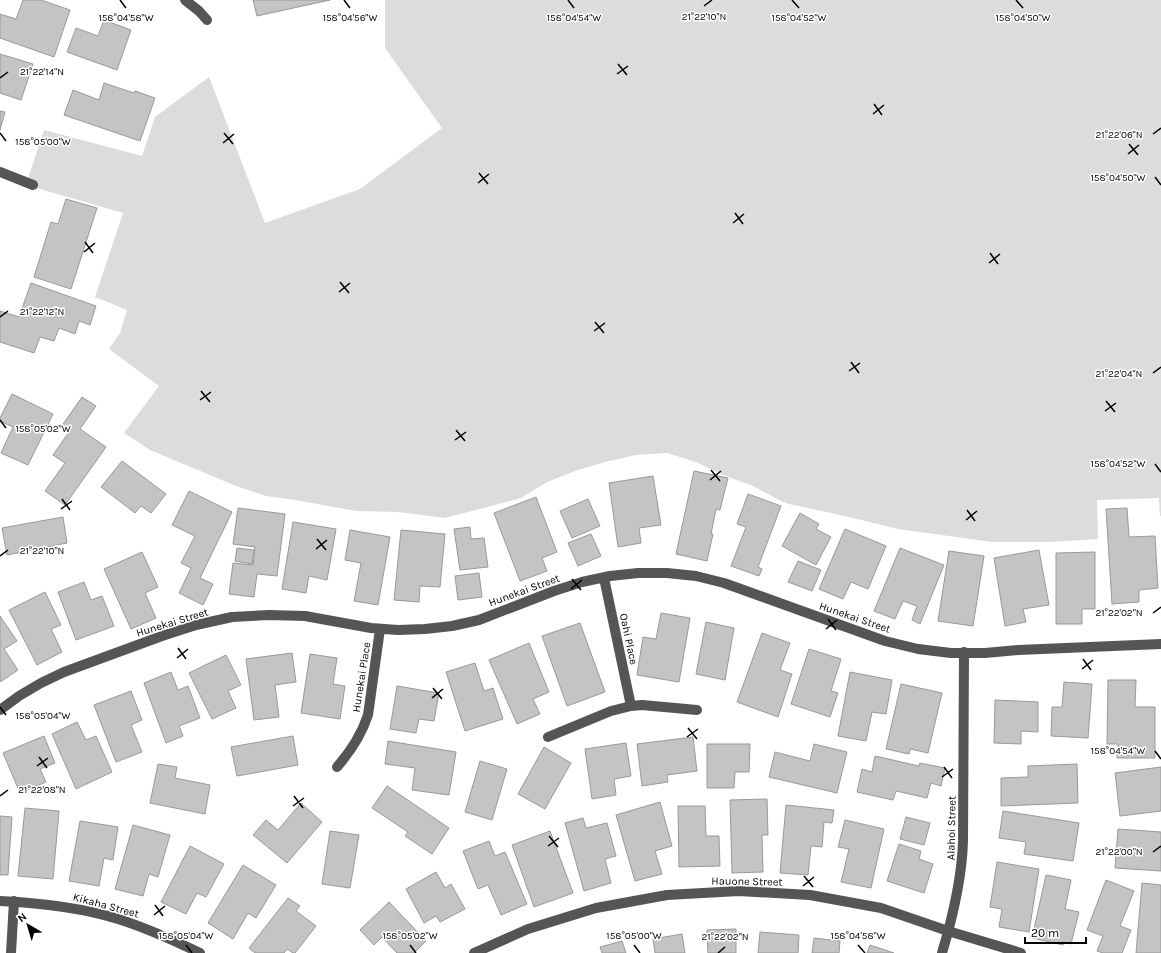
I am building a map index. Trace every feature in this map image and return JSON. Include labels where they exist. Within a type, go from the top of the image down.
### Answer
[{"type":"street","points":[[185,0],[200,11],[207,20]]},
{"type":"street","points":[[0,172],[33,185]]},
{"type":"street","name":"Hunekai Street","points":[[0,710],[35,686],[64,672],[162,636],[196,625],[232,617],[268,615],[305,616],[380,629],[425,629],[452,626],[479,620],[582,582],[638,573],[667,573],[696,576],[724,583],[885,641],[918,649],[951,653],[985,653],[1018,650],[1161,644]]},
{"type":"street","name":"Oahi Place","points":[[604,578],[631,706]]},
{"type":"street","name":"Hunekai Place","points":[[337,766],[353,748],[364,727],[368,715],[380,629]]},
{"type":"street","name":"Alahoi Street","points":[[942,953],[959,887],[962,864],[964,652]]},
{"type":"street","points":[[548,737],[611,711],[631,706],[642,705],[697,710]]},
{"type":"street","name":"Hauone Street","points":[[474,953],[528,929],[596,908],[667,895],[739,891],[810,895],[880,908],[948,931],[1021,953]]},
{"type":"street","name":"Kikaha Street","points":[[0,901],[70,908],[118,919],[163,935],[200,953]]},
{"type":"street","points":[[11,953],[14,902]]},
{"type":"shaded area","points":[[385,0],[1161,0],[1161,516],[1159,498],[1097,500],[1098,539],[1050,542],[992,542],[898,529],[789,504],[753,486],[723,475],[696,462],[667,453],[636,455],[605,462],[575,471],[547,482],[521,498],[445,518],[398,512],[356,511],[266,496],[236,486],[150,450],[124,433],[159,386],[109,349],[120,333],[127,310],[95,297],[123,213],[26,185],[44,130],[142,156],[155,117],[209,77],[265,223],[360,189],[442,128],[385,48]]},
{"type":"building","points":[[23,0],[41,0],[70,10],[54,57],[0,38],[0,14],[16,19]]},
{"type":"building","points":[[253,0],[330,0],[257,16]]},
{"type":"building","points":[[104,20],[131,30],[117,70],[67,52],[76,28],[98,36]]},
{"type":"building","points":[[0,54],[33,64],[21,100],[0,93]]},
{"type":"building","points":[[104,83],[155,98],[140,141],[64,115],[73,90],[99,100]]},
{"type":"building","points":[[0,111],[5,112],[0,130]]},
{"type":"building","points":[[66,199],[97,208],[71,289],[34,277],[51,222],[58,224]]},
{"type":"building","points":[[31,283],[96,306],[90,325],[79,321],[75,334],[59,328],[54,341],[40,337],[34,353],[0,342],[0,311],[19,317]]},
{"type":"building","points":[[12,394],[53,414],[28,465],[1,453],[13,427],[0,421],[0,418]]},
{"type":"building","points":[[82,397],[96,406],[80,429],[106,447],[65,505],[45,491],[65,463],[53,455],[69,432],[61,427]]},
{"type":"building","points":[[122,461],[166,494],[151,513],[141,506],[135,513],[101,487]]},
{"type":"building","points":[[694,471],[728,478],[720,510],[716,509],[711,534],[713,534],[707,561],[676,554]]},
{"type":"building","points":[[653,476],[661,525],[639,528],[641,543],[618,547],[609,483]]},
{"type":"building","points":[[189,491],[232,512],[200,578],[213,584],[203,605],[179,593],[191,568],[181,563],[195,536],[172,525]]},
{"type":"building","points":[[748,494],[781,506],[758,567],[762,569],[759,576],[731,566],[746,527],[737,524]]},
{"type":"building","points":[[536,497],[557,552],[542,558],[547,571],[520,581],[494,513]]},
{"type":"building","points":[[588,499],[600,526],[572,538],[560,511]]},
{"type":"building","points":[[238,508],[285,514],[277,576],[257,574],[254,597],[229,594],[233,563],[253,565],[255,547],[233,544]]},
{"type":"building","points":[[1127,508],[1129,537],[1155,536],[1158,588],[1139,590],[1139,602],[1112,604],[1106,509]]},
{"type":"building","points":[[800,513],[819,524],[816,529],[831,537],[816,565],[782,546]]},
{"type":"building","points":[[63,517],[67,543],[7,555],[2,528]]},
{"type":"building","points":[[293,522],[336,529],[327,580],[309,576],[306,593],[282,589]]},
{"type":"building","points":[[470,527],[471,539],[484,538],[488,567],[460,570],[454,529]]},
{"type":"building","points":[[845,529],[886,546],[868,589],[851,582],[843,599],[819,589]]},
{"type":"building","points":[[350,530],[390,537],[378,605],[354,601],[361,563],[345,560]]},
{"type":"building","points":[[401,530],[445,534],[440,587],[420,586],[419,602],[394,600]]},
{"type":"building","points":[[591,534],[601,556],[578,566],[568,543]]},
{"type":"building","points":[[237,548],[254,550],[252,564],[235,561]]},
{"type":"building","points":[[900,548],[944,565],[920,624],[912,620],[917,606],[903,601],[895,619],[874,611]]},
{"type":"building","points":[[1039,550],[1049,605],[1023,609],[1026,622],[1005,626],[994,558]]},
{"type":"building","points":[[949,551],[984,556],[973,626],[938,621]]},
{"type":"building","points":[[142,552],[158,587],[145,593],[156,618],[131,629],[104,569]]},
{"type":"building","points":[[1095,552],[1095,609],[1082,609],[1082,624],[1056,624],[1056,553]]},
{"type":"building","points":[[798,561],[821,570],[812,591],[788,582]]},
{"type":"building","points":[[479,573],[482,597],[458,600],[455,576]]},
{"type":"building","points":[[84,582],[91,600],[102,596],[114,626],[76,640],[58,592]]},
{"type":"building","points":[[45,592],[61,625],[51,629],[62,652],[37,665],[9,610]]},
{"type":"building","points":[[661,613],[690,618],[679,682],[637,675],[643,637],[656,639]]},
{"type":"building","points":[[0,616],[17,641],[4,649],[18,670],[0,682]]},
{"type":"building","points":[[706,622],[734,628],[725,680],[696,674]]},
{"type":"building","points":[[580,623],[605,692],[567,706],[542,636]]},
{"type":"building","points":[[762,633],[790,643],[780,670],[792,674],[778,717],[737,702]]},
{"type":"building","points":[[529,643],[549,692],[533,699],[540,714],[517,724],[489,660]]},
{"type":"building","points":[[809,649],[841,659],[831,691],[838,693],[830,717],[791,704]]},
{"type":"building","points":[[292,653],[296,682],[275,685],[279,717],[254,720],[246,659]]},
{"type":"building","points":[[310,654],[337,658],[333,684],[345,686],[340,719],[301,713]]},
{"type":"building","points":[[226,655],[241,685],[228,691],[236,708],[212,719],[189,673]]},
{"type":"building","points":[[475,663],[484,691],[493,688],[503,719],[465,731],[446,672]]},
{"type":"building","points":[[171,672],[178,690],[188,686],[200,718],[179,726],[183,736],[166,743],[144,683]]},
{"type":"building","points":[[850,672],[892,680],[886,714],[872,712],[866,741],[838,736]]},
{"type":"building","points":[[1108,680],[1136,680],[1135,707],[1155,707],[1155,758],[1117,758],[1118,744],[1107,744]]},
{"type":"building","points":[[1064,682],[1092,684],[1088,738],[1051,736],[1052,707],[1062,707]]},
{"type":"building","points":[[901,684],[942,693],[928,753],[910,749],[909,754],[886,749]]},
{"type":"building","points":[[397,686],[439,693],[434,721],[419,719],[416,733],[390,729]]},
{"type":"building","points":[[131,691],[142,720],[131,725],[142,752],[116,762],[94,705]]},
{"type":"building","points":[[995,700],[1038,702],[1038,732],[1021,731],[1021,744],[994,743]]},
{"type":"building","points":[[77,722],[86,740],[96,736],[112,772],[76,789],[52,734]]},
{"type":"building","points":[[44,736],[55,763],[40,769],[46,782],[20,793],[3,753]]},
{"type":"building","points":[[293,736],[298,765],[237,776],[231,747]]},
{"type":"building","points":[[693,737],[697,771],[667,775],[668,782],[642,786],[637,744]]},
{"type":"building","points":[[388,741],[456,752],[449,795],[412,790],[415,768],[385,764]]},
{"type":"building","points":[[626,743],[631,776],[614,779],[616,795],[592,799],[585,749]]},
{"type":"building","points":[[707,744],[750,744],[749,772],[735,772],[734,788],[707,788]]},
{"type":"building","points":[[814,744],[847,752],[837,793],[769,777],[775,752],[810,761]]},
{"type":"building","points":[[544,747],[571,763],[545,809],[518,794]]},
{"type":"building","points":[[875,756],[919,766],[920,763],[945,768],[941,786],[931,783],[927,798],[896,791],[893,800],[857,792],[862,769],[872,772]]},
{"type":"building","points":[[480,761],[507,769],[492,820],[465,812]]},
{"type":"building","points":[[158,764],[177,767],[175,778],[210,785],[205,814],[150,803]]},
{"type":"building","points":[[1077,764],[1078,803],[1001,806],[1001,778],[1028,777],[1028,766]]},
{"type":"building","points":[[1161,767],[1161,811],[1120,816],[1115,773]]},
{"type":"building","points":[[387,786],[449,828],[432,854],[405,836],[408,832],[372,808]]},
{"type":"building","points":[[767,799],[768,835],[762,835],[763,872],[732,873],[730,800]]},
{"type":"building","points":[[660,802],[672,846],[655,851],[662,874],[635,881],[616,815]]},
{"type":"building","points":[[301,803],[322,822],[287,863],[253,835],[266,820],[278,830]]},
{"type":"building","points":[[786,805],[834,810],[832,823],[824,822],[822,847],[811,846],[808,875],[780,873]]},
{"type":"building","points":[[678,806],[705,806],[706,836],[719,836],[720,866],[679,867]]},
{"type":"building","points":[[25,808],[59,811],[53,879],[18,876]]},
{"type":"building","points":[[1003,811],[1079,823],[1073,861],[1024,854],[1026,842],[999,838]]},
{"type":"building","points":[[0,816],[12,817],[8,875],[0,875]]},
{"type":"building","points":[[906,817],[930,823],[924,845],[900,839]]},
{"type":"building","points":[[583,818],[586,828],[607,823],[616,856],[605,859],[611,883],[584,891],[565,823]]},
{"type":"building","points":[[845,820],[884,829],[871,888],[841,882],[849,849],[838,847]]},
{"type":"building","points":[[80,821],[118,827],[113,860],[104,858],[99,886],[69,881]]},
{"type":"building","points":[[133,825],[170,835],[158,877],[149,874],[143,896],[115,889]]},
{"type":"building","points":[[1118,829],[1161,832],[1161,871],[1115,868]]},
{"type":"building","points":[[330,831],[359,835],[350,888],[322,884]]},
{"type":"building","points":[[550,831],[573,893],[534,907],[512,845]]},
{"type":"building","points":[[489,841],[495,856],[505,852],[527,904],[501,915],[488,885],[478,889],[463,851]]},
{"type":"building","points":[[899,844],[921,851],[919,859],[933,864],[924,893],[887,881]]},
{"type":"building","points":[[190,846],[224,864],[206,897],[197,893],[186,914],[161,902]]},
{"type":"building","points":[[997,862],[1039,869],[1029,932],[999,927],[1002,909],[990,907]]},
{"type":"building","points":[[243,865],[276,885],[256,918],[248,913],[233,939],[208,923]]},
{"type":"building","points":[[436,872],[445,888],[451,884],[465,909],[440,922],[436,916],[424,923],[406,889]]},
{"type":"building","points":[[1046,875],[1071,880],[1065,909],[1079,912],[1071,944],[1064,942],[1063,945],[1032,938]]},
{"type":"building","points":[[1106,880],[1134,891],[1120,926],[1131,930],[1122,953],[1103,953],[1097,951],[1103,936],[1087,930]]},
{"type":"building","points":[[1142,883],[1161,885],[1161,953],[1136,953]]},
{"type":"building","points":[[288,898],[300,906],[296,911],[316,926],[295,953],[287,949],[284,953],[255,953],[249,948]]},
{"type":"building","points":[[389,902],[426,941],[414,953],[397,953],[382,937],[374,945],[360,930]]},
{"type":"building","points":[[736,929],[736,953],[708,953],[707,930]]},
{"type":"building","points":[[760,932],[799,935],[798,953],[758,953]]},
{"type":"building","points":[[682,934],[685,953],[655,953],[653,939]]},
{"type":"building","points":[[814,938],[840,941],[839,953],[812,953]]},
{"type":"building","points":[[622,941],[626,953],[602,953],[600,947]]},
{"type":"building","points":[[870,945],[894,953],[867,953]]}]
